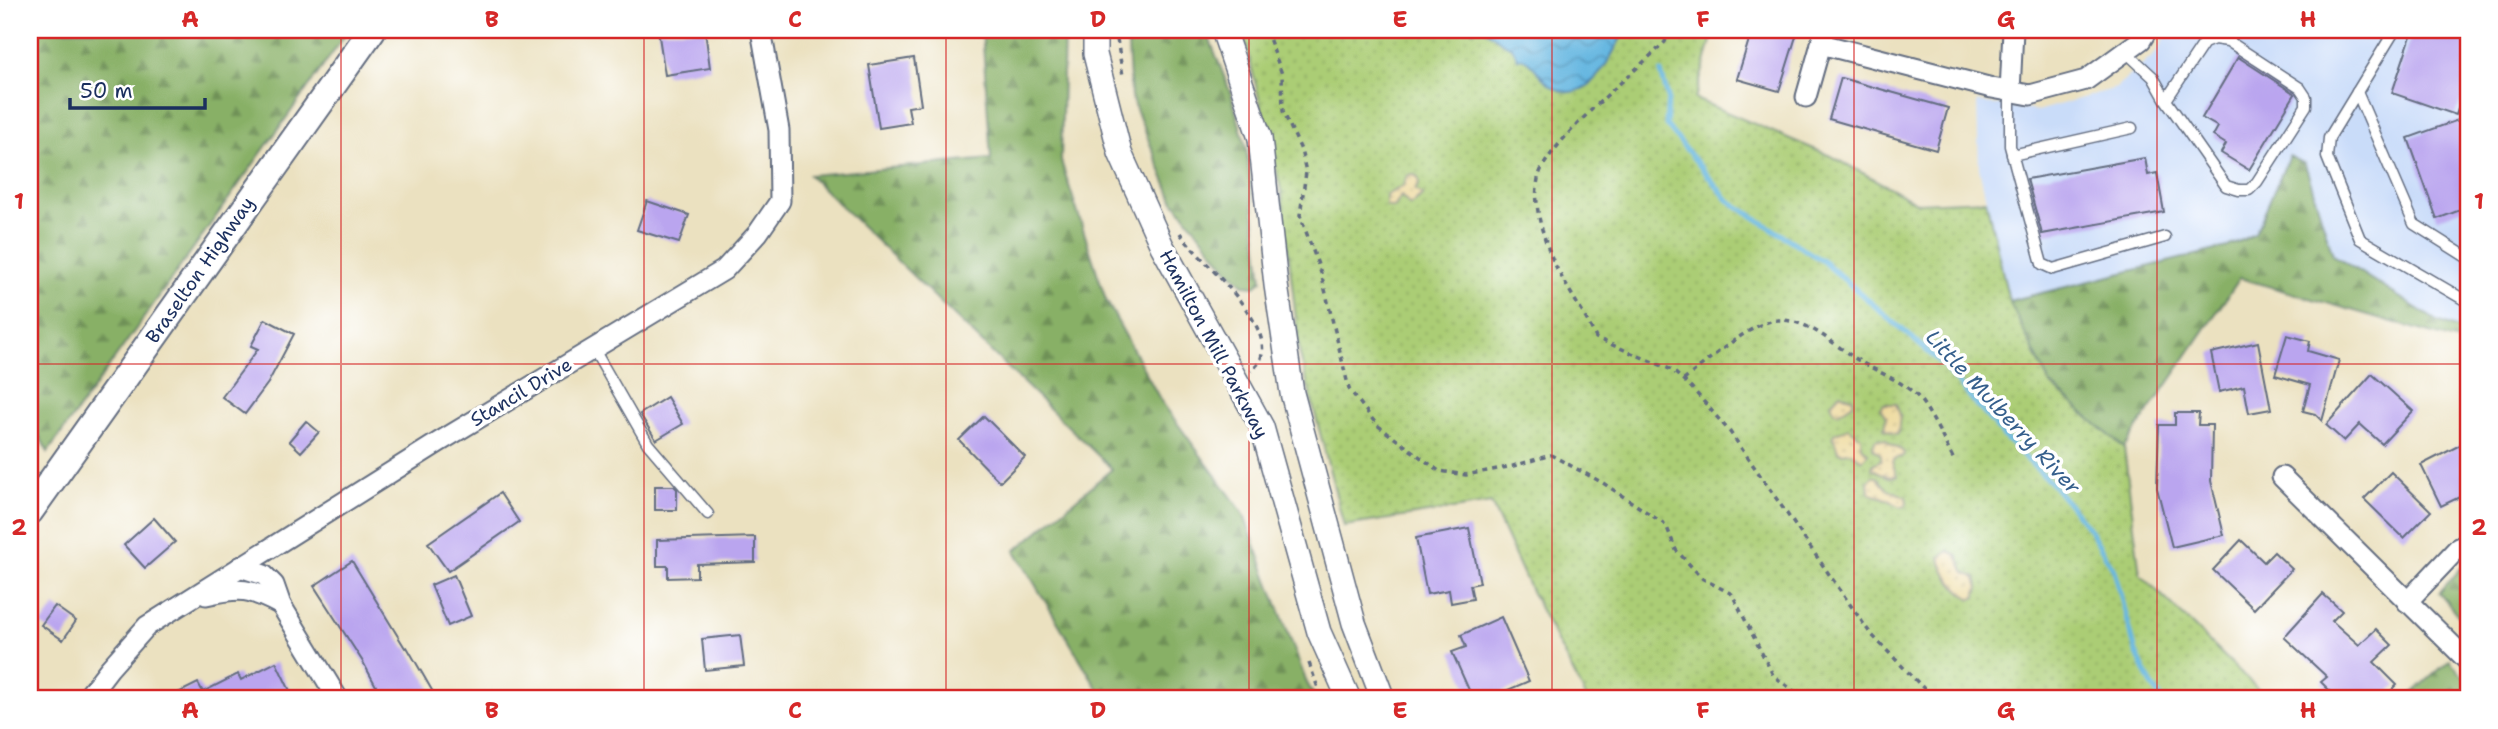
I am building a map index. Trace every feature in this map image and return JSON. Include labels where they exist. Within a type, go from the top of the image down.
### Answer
[{"type":"main road","name":"Braselton Highway","points":[[30,511],[372,30]]},
{"type":"street","name":"Stancil Drive","points":[[86,699],[108,669],[147,626],[439,442],[724,270],[758,233],[780,201],[779,130],[761,30]]},
{"type":"street","name":"Hamilton Mill Parkway","points":[[1095,30],[1095,54],[1120,153],[1161,246],[1262,427],[1319,632],[1349,699]]},
{"type":"street","name":"Hamilton Mill Parkway","points":[[1223,30],[1260,138],[1276,285],[1292,393],[1354,623],[1383,699]]},
{"type":"street","points":[[2010,92],[2013,30]]},
{"type":"street","points":[[1806,97],[1823,37],[2010,92],[2030,95],[2086,80],[2141,40],[2147,30]]},
{"type":"street","points":[[2282,477],[2468,661]]},
{"type":"street","points":[[2407,602],[2458,548],[2468,544]]},
{"type":"street","points":[[240,567],[264,575],[274,585],[281,605],[338,699]]},
{"type":"street","points":[[189,599],[234,588],[254,591],[281,605]]},
{"type":"lane","points":[[2395,30],[2329,138],[2327,157],[2360,239],[2468,302]]},
{"type":"lane","points":[[2125,51],[2153,77],[2166,100],[2226,186],[2239,190],[2249,190],[2258,182],[2306,106],[2306,97],[2300,88],[2228,41],[2214,39],[2204,43],[2166,100]]},
{"type":"lane","points":[[2010,92],[2010,146],[2042,264],[2053,269],[2165,237]]},
{"type":"lane","points":[[2357,92],[2414,224],[2468,258]]},
{"type":"lane","points":[[2012,155],[2132,128]]},
{"type":"lane","points":[[593,348],[648,444],[708,514]]},
{"type":"path","points":[[1115,30],[1123,77]]},
{"type":"path","points":[[1268,30],[1282,74],[1283,111],[1301,149],[1306,172],[1300,215],[1321,273],[1349,388],[1377,425],[1439,471],[1466,475],[1551,455],[1603,483],[1666,526],[1676,550],[1703,579],[1732,594],[1773,675],[1804,699]]},
{"type":"path","points":[[1669,30],[1665,42],[1581,120],[1550,154],[1538,176],[1535,205],[1552,258],[1596,338],[1672,370],[1730,432],[1870,633],[1934,699]]},
{"type":"path","points":[[1173,223],[1248,312],[1263,349],[1261,361],[1251,371]]},
{"type":"path","points":[[1684,380],[1736,340],[1768,322],[1794,322],[1818,332],[1860,362],[1916,394],[1955,462]]},
{"type":"shaded area","points":[[2170,30],[2468,30],[2468,328],[2464,331],[2437,321],[2333,255],[2305,164],[2289,157],[2255,234],[2228,247],[2009,301],[1979,168],[1977,102],[2038,111],[2116,88],[2156,53]]},
{"type":"green space","points":[[30,30],[349,30],[48,452],[30,419]]},
{"type":"green space","points":[[982,30],[1064,30],[1061,161],[1106,300],[1161,401],[1243,513],[1307,683],[1316,699],[1104,699],[1015,551],[1112,469],[809,175],[991,159]]},
{"type":"green space","points":[[1127,30],[1206,30],[1231,94],[1246,147],[1262,280],[1255,286],[1245,285],[1228,270],[1173,200],[1131,97]]},
{"type":"green space","points":[[1240,30],[1714,30],[1695,99],[1833,157],[1918,203],[1986,200],[2009,301],[2050,384],[2124,448],[2140,574],[2268,699],[1587,699],[1531,591],[1491,503],[1344,526],[1300,355],[1282,194],[1247,48]]},
{"type":"green space","points":[[2289,156],[2305,164],[2333,255],[2437,321],[2464,331],[2468,328],[2468,344],[2240,278],[2124,448],[2050,384],[2009,301],[2228,247],[2255,234]]},
{"type":"green space","points":[[2468,560],[2468,627],[2439,593]]},
{"type":"green space","points":[[2450,660],[2468,683],[2468,699],[2406,699]]},
{"type":"sand","points":[[1412,174],[1418,177],[1419,184],[1415,190],[1423,195],[1410,206],[1401,196],[1394,208],[1386,206],[1386,195],[1403,186],[1407,176]]},
{"type":"sand","points":[[1840,393],[1853,399],[1853,403],[1838,413],[1834,412],[1831,403]]},
{"type":"sand","points":[[1884,404],[1896,404],[1900,415],[1898,433],[1884,429],[1886,417],[1880,408]]},
{"type":"sand","points":[[1849,428],[1861,437],[1861,446],[1868,453],[1863,460],[1850,452],[1838,451],[1833,436]]},
{"type":"sand","points":[[1875,440],[1886,440],[1904,453],[1892,462],[1897,476],[1889,477],[1872,469],[1873,464],[1881,460],[1881,455],[1873,448]]},
{"type":"sand","points":[[1872,477],[1877,477],[1886,488],[1906,497],[1907,503],[1904,507],[1869,493],[1868,482]]},
{"type":"sand","points":[[1949,551],[1957,555],[1965,573],[1975,577],[1979,587],[1976,597],[1971,599],[1947,576],[1940,557]]},
{"type":"water","points":[[1486,30],[1625,30],[1596,78],[1586,87],[1563,91],[1549,84],[1527,61],[1518,59],[1512,47]]},
{"type":"building","points":[[658,30],[705,30],[710,68],[665,75]]},
{"type":"building","points":[[1752,30],[1798,30],[1779,91],[1737,79]]},
{"type":"building","points":[[2413,30],[2458,30],[2468,33],[2468,78],[2456,115],[2392,93]]},
{"type":"building","points":[[2238,57],[2295,94],[2249,170],[2221,153],[2226,144],[2213,136],[2218,127],[2202,118]]},
{"type":"building","points":[[914,58],[921,105],[908,107],[911,123],[879,128],[869,65]]},
{"type":"building","points":[[1841,78],[1948,108],[1936,150],[1829,119]]},
{"type":"building","points":[[2458,120],[2468,149],[2468,207],[2437,219],[2408,138]]},
{"type":"building","points":[[2145,158],[2148,175],[2157,173],[2164,212],[2042,234],[2027,179]]},
{"type":"building","points":[[647,201],[689,215],[679,243],[637,230]]},
{"type":"building","points":[[265,319],[294,334],[268,383],[245,414],[222,397],[258,349],[251,346]]},
{"type":"building","points":[[2287,335],[2310,341],[2308,351],[2339,360],[2322,421],[2315,414],[2303,411],[2310,385],[2275,375]]},
{"type":"building","points":[[2258,342],[2271,409],[2249,413],[2244,386],[2219,392],[2211,353]]},
{"type":"building","points":[[2372,374],[2413,411],[2382,444],[2360,424],[2344,441],[2326,425]]},
{"type":"building","points":[[667,397],[683,424],[656,440],[640,414]]},
{"type":"building","points":[[2175,413],[2199,413],[2198,425],[2212,425],[2211,481],[2224,535],[2172,547],[2157,488],[2159,425],[2175,425]]},
{"type":"building","points":[[984,416],[1025,457],[1000,482],[959,440]]},
{"type":"building","points":[[306,421],[319,432],[301,452],[289,441]]},
{"type":"building","points":[[2468,441],[2468,493],[2441,506],[2421,465]]},
{"type":"building","points":[[2391,472],[2431,511],[2404,538],[2364,499]]},
{"type":"building","points":[[655,486],[674,486],[677,489],[677,510],[655,510]]},
{"type":"building","points":[[500,493],[519,522],[448,571],[428,543]]},
{"type":"building","points":[[154,518],[175,542],[145,568],[124,545]]},
{"type":"building","points":[[1469,528],[1480,583],[1470,585],[1473,599],[1451,603],[1449,590],[1427,594],[1416,538]]},
{"type":"building","points":[[755,537],[755,562],[697,564],[697,577],[668,578],[668,566],[657,566],[657,540]]},
{"type":"building","points":[[2241,540],[2264,562],[2274,552],[2292,569],[2254,609],[2213,570]]},
{"type":"building","points":[[352,561],[437,699],[383,699],[363,662],[314,586]]},
{"type":"building","points":[[454,575],[471,616],[448,626],[431,585]]},
{"type":"building","points":[[2323,594],[2342,611],[2332,621],[2359,645],[2376,629],[2392,645],[2374,662],[2397,685],[2383,699],[2338,699],[2321,682],[2327,677],[2284,637]]},
{"type":"building","points":[[55,606],[76,621],[63,640],[41,625]]},
{"type":"building","points":[[1501,617],[1529,681],[1487,699],[1473,699],[1452,652],[1466,647],[1461,635]]},
{"type":"building","points":[[740,635],[744,666],[705,670],[702,639]]},
{"type":"building","points":[[276,662],[294,699],[166,699],[198,683],[203,692],[238,674],[241,680]]},
{"type":"waterway","name":"Little Mulberry River","points":[[1661,72],[1668,98],[1666,125],[1728,200],[1824,262],[1941,363],[2007,440],[2051,483],[2090,530],[2114,570],[2136,652],[2151,684],[2162,699]]}]
